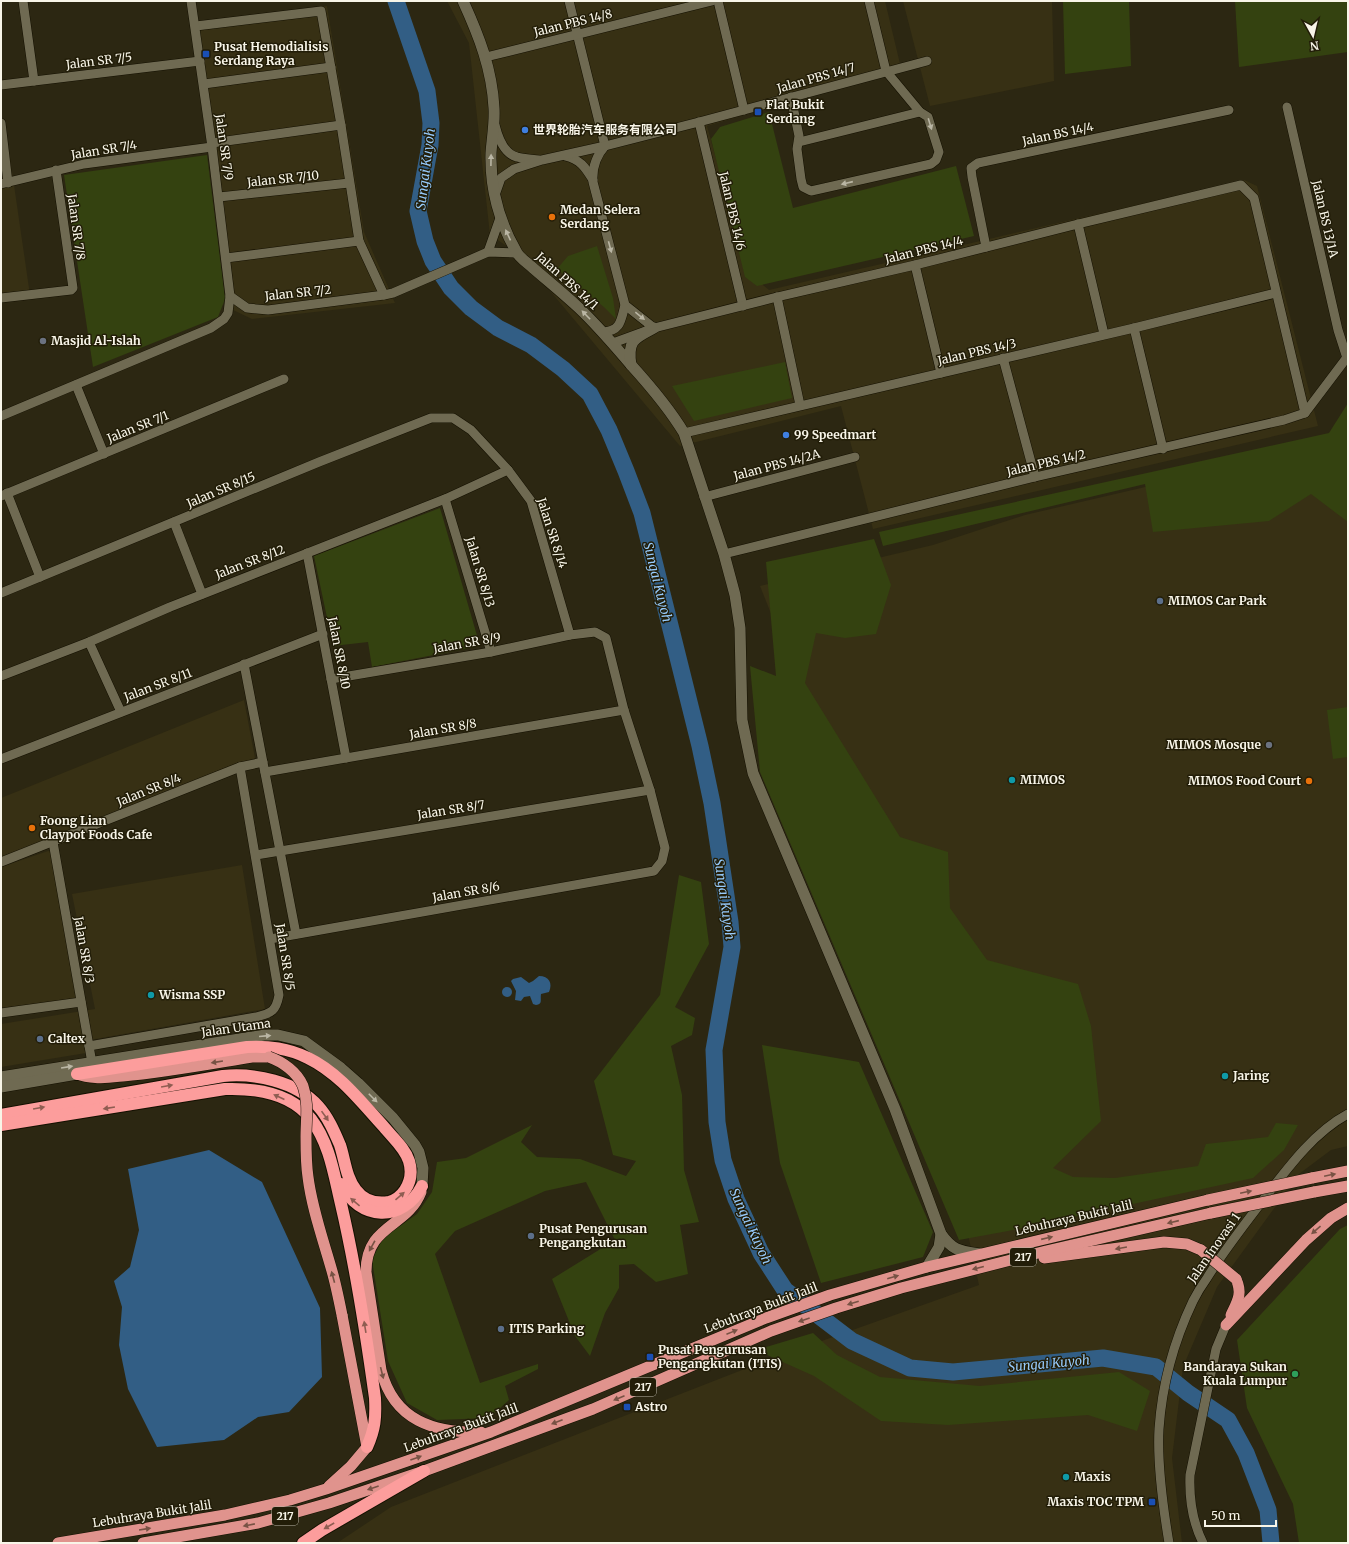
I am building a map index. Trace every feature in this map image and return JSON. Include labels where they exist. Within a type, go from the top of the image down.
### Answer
[{"type":"highway","points":[[1,1115],[223,1076],[256,1076],[288,1086],[304,1095],[317,1105],[331,1125],[340,1146],[353,1185],[362,1196],[372,1202],[394,1201],[404,1192],[410,1181],[410,1166],[404,1150],[356,1096],[325,1069],[309,1058],[294,1052],[266,1046],[247,1047],[77,1074]]},
{"type":"highway","points":[[77,1074],[87,1078],[133,1075],[252,1057],[269,1057],[277,1060],[299,1079],[306,1102],[307,1162],[310,1193],[336,1287],[366,1447]]},
{"type":"highway","points":[[1,1125],[198,1092],[225,1089],[256,1089],[278,1095],[302,1109],[311,1119],[324,1141],[334,1169],[353,1252],[375,1398],[376,1414],[373,1434],[366,1447],[351,1466],[326,1489]]},
{"type":"highway","points":[[334,1169],[348,1196],[356,1205],[372,1212],[385,1212],[400,1208],[414,1198],[422,1186]]},
{"type":"highway","name":"Lebuhraya Bukit Jalil","points":[[58,1543],[225,1515],[290,1500],[326,1489],[490,1432],[766,1318],[830,1295],[927,1267],[1208,1200],[1348,1171]]},
{"type":"highway","points":[[422,1186],[422,1192],[414,1206],[380,1234],[372,1244],[367,1256],[366,1272],[383,1379],[390,1393],[402,1408],[422,1424],[443,1430],[490,1432]]},
{"type":"highway","name":"217","points":[[143,1543],[258,1523],[329,1503],[424,1471],[593,1409],[771,1331],[836,1308],[902,1288],[999,1263],[1211,1213],[1348,1186]]},
{"type":"highway","points":[[1226,1325],[1306,1240],[1331,1218],[1348,1208]]},
{"type":"highway","points":[[999,1263],[1107,1251],[1164,1242],[1187,1244],[1201,1250],[1236,1279],[1240,1288],[1238,1300],[1226,1325]]},
{"type":"highway","points":[[302,1543],[424,1471]]},
{"type":"street","points":[[23,1],[34,81]]},
{"type":"street","name":"Jalan SR 7/9","points":[[191,1],[204,84],[230,296]]},
{"type":"street","name":"Jalan PBS 14/1","points":[[463,1],[486,57],[494,106],[495,123],[491,170],[494,197],[500,218],[516,253],[580,309],[613,343],[675,418],[684,433],[724,554],[735,595],[740,628],[742,720],[753,772],[895,1109],[941,1234]]},
{"type":"street","points":[[569,1],[605,146],[598,154],[593,173],[593,182]]},
{"type":"street","name":"Jalan PBS 14/8","points":[[486,57],[712,1]]},
{"type":"street","points":[[718,1],[744,110]]},
{"type":"street","points":[[791,97],[799,142],[796,150],[804,188],[811,191],[931,164],[936,160],[939,152],[928,117],[920,112],[886,71],[869,1]]},
{"type":"street","points":[[196,26],[321,11],[359,241],[389,294]]},
{"type":"street","name":"Jalan SR 7/5","points":[[1,85],[200,61]]},
{"type":"street","name":"Jalan PBS 14/7","points":[[494,197],[501,178],[514,169],[542,160],[605,146],[699,122],[926,61]]},
{"type":"street","points":[[204,84],[331,67]]},
{"type":"street","name":"Jalan BS 13/1A","points":[[1286,107],[1338,330],[1347,357]]},
{"type":"street","name":"Jalan BS 14/4","points":[[986,247],[971,168],[978,163],[1230,110]]},
{"type":"street","points":[[799,142],[920,112]]},
{"type":"street","name":"Jalan PBS 14/6","points":[[699,122],[743,306]]},
{"type":"street","points":[[1,123],[4,183]]},
{"type":"street","name":"Jalan PBS 14/7","points":[[495,123],[500,140],[506,150],[516,157],[542,160]]},
{"type":"street","name":"Jalan SR 7/4","points":[[4,183],[84,164],[341,125]]},
{"type":"street","points":[[562,156],[575,158],[585,167],[593,182],[625,305],[621,321],[617,328],[612,331],[602,332]]},
{"type":"street","name":"Jalan SR 7/8","points":[[1,298],[71,290],[73,287],[56,170]]},
{"type":"street","name":"Jalan SR 7/10","points":[[218,197],[350,183]]},
{"type":"street","name":"Jalan PBS 14/4","points":[[613,343],[654,328],[777,297],[915,265],[1241,185],[1254,198],[1276,293]]},
{"type":"street","points":[[484,254],[500,218]]},
{"type":"street","points":[[1078,224],[1104,334]]},
{"type":"street","points":[[226,258],[359,241]]},
{"type":"street","name":"Jalan SR 7/2","points":[[230,296],[247,308],[268,310],[389,294],[484,254],[516,253]]},
{"type":"street","points":[[915,265],[941,373]]},
{"type":"street","points":[[1276,293],[1305,413]]},
{"type":"street","name":"Jalan PBS 14/3","points":[[684,433],[1134,328],[1276,293]]},
{"type":"street","points":[[1,416],[211,328],[224,319],[228,313],[230,296]]},
{"type":"street","points":[[777,297],[800,406]]},
{"type":"street","points":[[625,305],[654,328],[637,338],[630,347],[631,365]]},
{"type":"street","points":[[1134,328],[1163,449]]},
{"type":"street","points":[[1305,413],[1347,357]]},
{"type":"street","points":[[1003,358],[1035,477]]},
{"type":"street","name":"Jalan SR 7/1","points":[[4,495],[284,379]]},
{"type":"street","points":[[76,385],[104,454]]},
{"type":"street","name":"Jalan PBS 14/2","points":[[724,554],[1035,477],[1163,449],[1284,420],[1305,413]]},
{"type":"street","name":"Jalan SR 8/15","points":[[1,593],[319,462],[431,418],[452,418]]},
{"type":"street","name":"Jalan SR 8/14","points":[[452,418],[470,430],[508,470],[531,501],[570,635]]},
{"type":"street","name":"Jalan PBS 14/2A","points":[[704,497],[855,457]]},
{"type":"street","name":"Jalan SR 8/12","points":[[1,676],[89,642],[202,594],[445,499],[508,470]]},
{"type":"street","points":[[4,495],[40,577]]},
{"type":"street","name":"Jalan SR 8/13","points":[[445,499],[491,652]]},
{"type":"street","points":[[174,522],[202,594]]},
{"type":"street","name":"Jalan SR 8/10","points":[[307,553],[346,758]]},
{"type":"street","name":"Jalan SR 8/9","points":[[331,679],[491,652],[570,635],[595,632],[606,638],[624,710]]},
{"type":"street","name":"Jalan SR 8/11","points":[[1,759],[323,634]]},
{"type":"street","points":[[89,642],[121,712]]},
{"type":"street","name":"Jalan SR 8/5","points":[[244,664],[296,934]]},
{"type":"street","points":[[624,710],[650,790]]},
{"type":"street","name":"Jalan SR 8/8","points":[[265,772],[624,710]]},
{"type":"street","name":"Jalan SR 8/4","points":[[1,862],[240,767],[263,762]]},
{"type":"street","name":"Jalan SR 8/5","points":[[89,1046],[270,1014],[277,1006],[279,995],[240,767]]},
{"type":"street","name":"Jalan SR 8/7","points":[[256,855],[650,790]]},
{"type":"street","name":"Jalan SR 8/6","points":[[270,939],[654,871],[662,861],[665,848],[650,790]]},
{"type":"street","name":"Jalan SR 8/3","points":[[52,842],[92,1063]]},
{"type":"street","points":[[1,1013],[81,1002]]},
{"type":"street","name":"Jalan Utama","points":[[1,1078],[264,1035],[278,1035],[304,1041],[341,1068],[393,1118],[419,1152],[424,1177],[422,1186]]},
{"type":"street","points":[[1,1087],[77,1074]]},
{"type":"street","name":"Jalan Inovasi 1","points":[[1169,1543],[1159,1454],[1159,1429],[1168,1365],[1193,1300],[1220,1258],[1286,1170],[1312,1141],[1342,1117],[1348,1114]]},
{"type":"street","points":[[941,1234],[953,1248],[960,1251],[980,1254]]},
{"type":"street","points":[[927,1267],[939,1247],[941,1234]]},
{"type":"street","points":[[1203,1543],[1192,1515],[1190,1475],[1199,1436],[1204,1400],[1216,1349],[1226,1325]]},
{"type":"shaded area","points":[[447,1],[885,1],[901,68],[707,126],[748,273],[769,290],[1244,180],[1257,186],[1318,426],[873,529],[841,406],[680,446],[520,255],[490,235],[469,43]]},
{"type":"shaded area","points":[[903,1],[1052,1],[1054,81],[930,106]]},
{"type":"shaded area","points":[[327,6],[364,232],[395,303],[252,319],[231,309],[191,25]]},
{"type":"shaded area","points":[[6,130],[30,295],[1,299],[1,131]]},
{"type":"shaded area","points":[[1348,422],[1348,1146],[1331,1150],[1299,1174],[1217,1287],[1183,1367],[1172,1458],[1182,1543],[337,1543],[391,1507],[760,1363],[979,1285],[963,1211],[832,766],[760,586],[933,545],[1025,515],[1330,444]]},
{"type":"shaded area","points":[[244,700],[255,758],[1,859],[1,798]]},
{"type":"shaded area","points":[[57,848],[84,1004],[1,1017],[1,867]]},
{"type":"shaded area","points":[[242,865],[265,1009],[84,1041],[86,1053],[1,1067],[1,1024],[95,1009],[72,894]]},
{"type":"green space","points":[[1063,1],[1129,1],[1131,66],[1065,74]]},
{"type":"green space","points":[[1235,1],[1348,1],[1348,52],[1239,67]]},
{"type":"green space","points":[[769,112],[793,208],[956,166],[974,236],[757,286],[745,277],[711,139],[720,127]]},
{"type":"green space","points":[[207,155],[225,299],[218,317],[93,367],[64,175]]},
{"type":"green space","points":[[597,246],[613,298],[616,319],[604,307],[557,269],[568,256]]},
{"type":"green space","points":[[785,362],[792,398],[694,421],[672,386]]},
{"type":"green space","points":[[1348,403],[1348,522],[1311,494],[1269,521],[1153,532],[1145,484],[883,546],[879,532],[1329,433]]},
{"type":"green space","points":[[440,508],[480,646],[372,667],[368,642],[333,646],[314,556]]},
{"type":"green space","points":[[874,539],[891,585],[876,634],[845,638],[816,633],[805,683],[900,837],[948,852],[950,908],[987,960],[1078,984],[1091,1026],[1101,1121],[1053,1168],[1073,1177],[1115,1178],[1198,1166],[1206,1144],[1268,1137],[1276,1123],[1298,1125],[1284,1150],[1253,1178],[1008,1231],[959,1240],[760,772],[750,666],[776,676],[766,562]]},
{"type":"green space","points":[[1348,707],[1348,757],[1333,759],[1327,710]]},
{"type":"green space","points":[[679,875],[701,882],[709,944],[675,1007],[695,1018],[692,1035],[671,1046],[682,1095],[684,1170],[699,1222],[680,1225],[688,1274],[656,1282],[634,1264],[619,1265],[619,1288],[605,1313],[590,1356],[575,1336],[552,1279],[615,1240],[586,1182],[545,1191],[455,1231],[435,1254],[480,1383],[538,1364],[538,1369],[505,1386],[509,1400],[489,1418],[437,1420],[407,1403],[388,1361],[372,1260],[383,1238],[417,1214],[432,1192],[437,1162],[466,1158],[532,1125],[521,1142],[537,1157],[580,1159],[626,1176],[636,1161],[613,1155],[594,1081],[660,995]]},
{"type":"green space","points":[[762,1045],[859,1062],[933,1232],[923,1257],[821,1283],[780,1163]]},
{"type":"green space","name":"Bandaraya Sukan Kuala Lumpur","points":[[1348,1225],[1348,1543],[1299,1543],[1293,1504],[1247,1408],[1237,1340],[1340,1229]]},
{"type":"green space","points":[[813,1333],[837,1355],[880,1377],[980,1386],[1119,1372],[1150,1391],[1137,1431],[1088,1415],[948,1425],[881,1421],[814,1376],[756,1350]]},
{"type":"water","points":[[539,976],[548,979],[551,986],[549,992],[541,994],[540,1004],[533,1004],[530,996],[524,997],[521,1001],[515,1000],[516,991],[511,981],[513,979],[521,977],[529,983]]},
{"type":"water","points":[[505,987],[509,987],[512,992],[509,997],[505,997],[502,994],[502,990]]},
{"type":"water","points":[[209,1150],[262,1182],[320,1308],[322,1377],[289,1412],[258,1417],[224,1440],[157,1447],[128,1389],[119,1345],[122,1307],[114,1281],[130,1267],[139,1230],[128,1169]]},
{"type":"waterway","name":"Sungai Kuyoh","points":[[396,1],[427,91],[431,123],[430,145],[418,211],[425,241],[433,261],[451,288],[471,308],[498,328],[531,345],[563,369],[590,394],[609,430],[642,513],[700,746],[712,803],[730,922],[732,947],[714,1050],[717,1122],[723,1160],[736,1199],[761,1253],[785,1290],[852,1341],[910,1368],[953,1372],[1103,1358],[1156,1367],[1188,1393],[1228,1420],[1246,1453],[1268,1510],[1271,1543]]},
{"type":"place","name":"Pusat Hemodialisis Serdang Raya","points":[[206,54]]},
{"type":"place","name":"Flat Bukit Serdang","points":[[758,112]]},
{"type":"place","name":"世界轮胎汽车服务有限公司","points":[[525,130]]},
{"type":"place","name":"Medan Selera Serdang","points":[[552,217]]},
{"type":"place","name":"Masjid Al-Islah","points":[[43,341]]},
{"type":"place","name":"99 Speedmart","points":[[786,435]]},
{"type":"place","name":"MIMOS Car Park","points":[[1160,601]]},
{"type":"place","name":"MIMOS Mosque","points":[[1269,745]]},
{"type":"place","name":"MIMOS","points":[[1012,780]]},
{"type":"place","name":"MIMOS Food Court","points":[[1309,781]]},
{"type":"place","name":"Foong Lian Claypot Foods Cafe","points":[[32,828]]},
{"type":"place","name":"Wisma SSP","points":[[151,995]]},
{"type":"place","name":"Caltex","points":[[40,1039]]},
{"type":"place","name":"Jaring","points":[[1225,1076]]},
{"type":"place","name":"Pusat Pengurusan Pengangkutan","points":[[531,1236]]},
{"type":"place","name":"ITIS Parking","points":[[501,1329]]},
{"type":"place","name":"Pusat Pengurusan Pengangkutan (ITIS)","points":[[650,1357]]},
{"type":"place","name":"Bandaraya Sukan Kuala Lumpur","points":[[1295,1374]]},
{"type":"place","name":"Astro","points":[[627,1407]]},
{"type":"place","name":"Maxis","points":[[1066,1477]]},
{"type":"place","name":"Maxis TOC TPM","points":[[1152,1502]]}]
